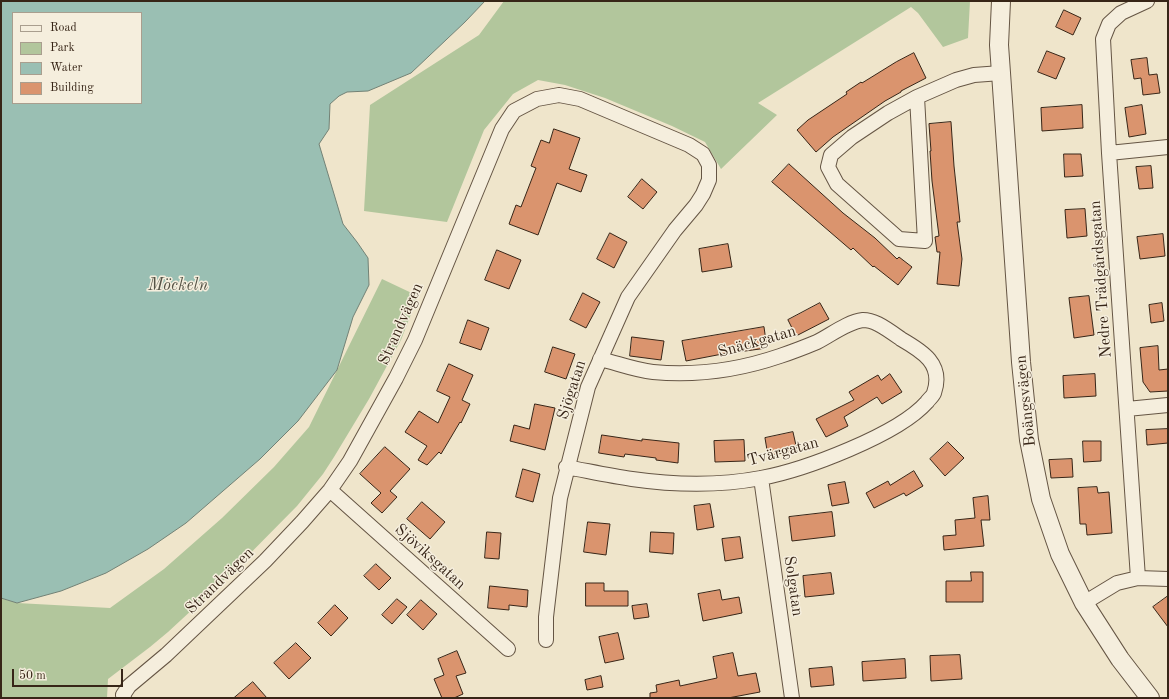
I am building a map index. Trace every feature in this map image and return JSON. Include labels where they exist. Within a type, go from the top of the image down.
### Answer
[{"type":"street","name":"Boängsvägen","points":[[1001,1],[999,45],[1021,362],[1029,440],[1041,499],[1060,554],[1084,602],[1145,696]]},
{"type":"street","name":"Nedre Trädgårdsgatan","points":[[1138,578],[1109,153],[1103,39],[1109,24],[1121,13],[1147,1]]},
{"type":"street","points":[[917,97],[925,241],[899,239],[837,184],[828,167],[831,155],[852,137],[888,113],[917,97],[956,80],[974,75],[1001,73]]},
{"type":"street","name":"Strandvägen","points":[[123,696],[129,686],[166,655],[265,561],[330,490],[350,461],[396,378],[415,340],[502,129],[514,111],[537,99],[559,96],[580,99],[689,145],[703,154],[709,165],[709,180]]},
{"type":"street","points":[[1109,153],[1168,147]]},
{"type":"street","name":"Sjögatan","points":[[546,640],[546,617],[560,498],[566,467],[588,387],[628,297],[675,230],[696,205],[709,180]]},
{"type":"street","name":"Snäckgatan","points":[[600,358],[651,372],[702,373],[726,370],[752,365],[782,356],[815,342],[849,324],[864,320],[878,324],[913,346]]},
{"type":"street","name":"Tvärgatan","points":[[566,467],[633,479],[679,483],[713,483],[761,478],[794,470],[831,457],[863,443],[898,424],[921,408],[934,394],[936,376],[932,361],[922,351],[913,346]]},
{"type":"street","points":[[1126,409],[1168,405]]},
{"type":"street","name":"Solgatan","points":[[761,478],[792,698]]},
{"type":"street","name":"Sjöviksgatan","points":[[330,490],[508,649]]},
{"type":"street","points":[[1084,602],[1117,582],[1138,578],[1168,579]]},
{"type":"green space","points":[[504,1],[970,1],[968,38],[943,47],[918,13],[911,7],[758,103],[777,115],[721,169],[705,142],[672,126],[605,98],[565,85],[538,80],[513,94],[484,130],[447,222],[364,211],[370,105],[479,35]]},
{"type":"green space","points":[[382,279],[418,296],[401,340],[369,399],[323,474],[297,506],[220,584],[168,632],[108,679],[107,698],[1,698],[1,598],[17,603],[110,608],[164,569],[222,518],[274,467],[309,427]]},
{"type":"water","name":"Möckeln","points":[[1,1],[485,1],[411,73],[368,91],[347,92],[339,96],[330,104],[329,129],[319,144],[343,224],[368,258],[369,285],[353,317],[337,370],[298,421],[260,459],[186,523],[148,549],[106,573],[61,591],[17,603],[1,598]]},
{"type":"building","points":[[1064,10],[1081,18],[1073,35],[1056,27]]},
{"type":"building","points":[[1047,51],[1065,58],[1056,79],[1038,72]]},
{"type":"building","points":[[914,53],[926,78],[885,101],[833,137],[816,152],[797,130],[808,120],[847,94],[846,92],[861,82],[862,83]]},
{"type":"building","points":[[1147,58],[1149,75],[1157,74],[1160,93],[1143,95],[1141,78],[1134,79],[1131,60]]},
{"type":"building","points":[[1082,105],[1083,128],[1042,131],[1041,108]]},
{"type":"building","points":[[1142,105],[1146,134],[1129,137],[1125,108]]},
{"type":"building","points":[[951,122],[960,222],[957,222],[962,259],[959,286],[937,284],[940,252],[937,252],[935,237],[939,236],[930,151],[929,124]]},
{"type":"building","points":[[554,129],[580,138],[569,169],[587,175],[581,192],[557,183],[538,235],[509,224],[516,205],[521,207],[536,168],[531,166],[541,140],[549,143]]},
{"type":"building","points":[[1064,154],[1081,154],[1083,176],[1065,177]]},
{"type":"building","points":[[789,164],[843,213],[875,238],[897,259],[899,257],[912,267],[898,285],[874,266],[873,267],[853,248],[851,250],[772,182]]},
{"type":"building","points":[[1151,166],[1153,188],[1139,189],[1136,167]]},
{"type":"building","points":[[642,179],[657,192],[643,209],[628,197]]},
{"type":"building","points":[[1085,209],[1087,236],[1067,238],[1065,210]]},
{"type":"building","points":[[610,233],[627,242],[614,268],[597,259]]},
{"type":"building","points":[[1163,234],[1165,256],[1140,259],[1137,237]]},
{"type":"building","points":[[728,244],[732,267],[702,272],[699,249]]},
{"type":"building","points":[[497,250],[521,260],[509,289],[485,280]]},
{"type":"building","points":[[583,293],[600,302],[586,328],[570,320]]},
{"type":"building","points":[[1089,296],[1094,335],[1074,338],[1069,298]]},
{"type":"building","points":[[820,303],[829,319],[796,336],[788,320]]},
{"type":"building","points":[[1162,303],[1164,321],[1151,323],[1149,305]]},
{"type":"building","points":[[468,320],[489,328],[481,350],[460,343]]},
{"type":"building","points":[[764,327],[767,348],[738,351],[686,361],[682,341]]},
{"type":"building","points":[[632,337],[664,341],[661,360],[630,356]]},
{"type":"building","points":[[1158,346],[1159,370],[1168,369],[1168,391],[1150,392],[1143,382],[1140,348]]},
{"type":"building","points":[[553,347],[575,354],[566,379],[545,372]]},
{"type":"building","points":[[449,364],[473,375],[462,400],[470,404],[461,423],[460,422],[441,454],[439,452],[427,465],[418,460],[427,446],[405,432],[419,411],[438,423],[450,397],[437,391]]},
{"type":"building","points":[[890,374],[902,392],[882,404],[877,397],[844,417],[848,426],[826,437],[816,419],[854,400],[849,392],[878,375],[881,380]]},
{"type":"building","points":[[1095,374],[1096,396],[1064,398],[1063,376]]},
{"type":"building","points":[[535,404],[555,408],[545,450],[510,441],[514,425],[529,429]]},
{"type":"building","points":[[1168,429],[1168,443],[1147,445],[1146,430]]},
{"type":"building","points":[[793,432],[797,450],[768,456],[765,438]]},
{"type":"building","points":[[602,435],[642,441],[642,439],[679,443],[678,463],[656,460],[656,458],[625,454],[624,457],[599,453]]},
{"type":"building","points":[[744,440],[745,461],[715,462],[714,441]]},
{"type":"building","points":[[1083,441],[1101,441],[1101,461],[1084,462]]},
{"type":"building","points":[[948,442],[964,458],[945,476],[930,459]]},
{"type":"building","points":[[385,447],[410,469],[390,491],[397,497],[382,513],[371,503],[381,493],[360,474]]},
{"type":"building","points":[[1072,459],[1073,477],[1051,478],[1049,460]]},
{"type":"building","points":[[523,469],[540,474],[533,502],[516,497]]},
{"type":"building","points":[[914,471],[923,486],[906,496],[904,493],[874,508],[866,493],[888,481],[890,485]]},
{"type":"building","points":[[845,482],[849,503],[832,506],[828,485]]},
{"type":"building","points":[[1097,487],[1098,493],[1109,492],[1112,533],[1087,535],[1086,524],[1080,524],[1078,488]]},
{"type":"building","points":[[988,496],[990,520],[981,520],[984,546],[944,550],[943,536],[956,535],[955,520],[975,518],[973,498]]},
{"type":"building","points":[[422,502],[445,522],[430,539],[407,519]]},
{"type":"building","points":[[710,504],[714,527],[697,530],[694,506]]},
{"type":"building","points":[[832,512],[835,536],[792,541],[789,517]]},
{"type":"building","points":[[588,522],[610,524],[606,555],[584,552]]},
{"type":"building","points":[[487,532],[501,533],[499,559],[485,558]]},
{"type":"building","points":[[651,532],[674,533],[673,554],[650,552]]},
{"type":"building","points":[[740,537],[743,558],[725,561],[722,539]]},
{"type":"building","points":[[376,564],[391,578],[379,590],[364,576]]},
{"type":"building","points":[[971,572],[983,572],[983,602],[946,602],[946,581],[971,581]]},
{"type":"building","points":[[831,573],[834,594],[805,597],[803,576]]},
{"type":"building","points":[[586,583],[604,583],[604,591],[628,591],[628,606],[586,606]]},
{"type":"building","points":[[490,586],[528,590],[527,607],[509,605],[509,610],[488,608]]},
{"type":"building","points":[[720,590],[722,600],[739,597],[742,613],[703,621],[698,594]]},
{"type":"building","points":[[1168,596],[1168,627],[1153,607]]},
{"type":"building","points":[[397,599],[407,607],[392,624],[382,615]]},
{"type":"building","points":[[421,600],[437,614],[423,630],[407,615]]},
{"type":"building","points":[[647,604],[649,617],[634,619],[632,606]]},
{"type":"building","points":[[335,605],[348,618],[331,636],[318,623]]},
{"type":"building","points":[[618,633],[624,659],[605,663],[599,637]]},
{"type":"building","points":[[296,643],[311,658],[289,679],[274,663]]},
{"type":"building","points":[[457,651],[466,673],[456,676],[463,694],[454,698],[442,698],[434,679],[444,675],[438,659]]},
{"type":"building","points":[[733,653],[738,676],[756,673],[760,692],[728,698],[650,698],[650,693],[657,692],[656,685],[679,680],[680,686],[717,678],[713,657]]},
{"type":"building","points":[[960,655],[962,679],[931,681],[930,656]]},
{"type":"building","points":[[905,659],[906,678],[863,681],[862,662]]},
{"type":"building","points":[[832,667],[834,685],[811,687],[809,669]]},
{"type":"building","points":[[601,676],[603,687],[587,690],[585,680]]},
{"type":"building","points":[[253,682],[267,698],[234,698]]}]
